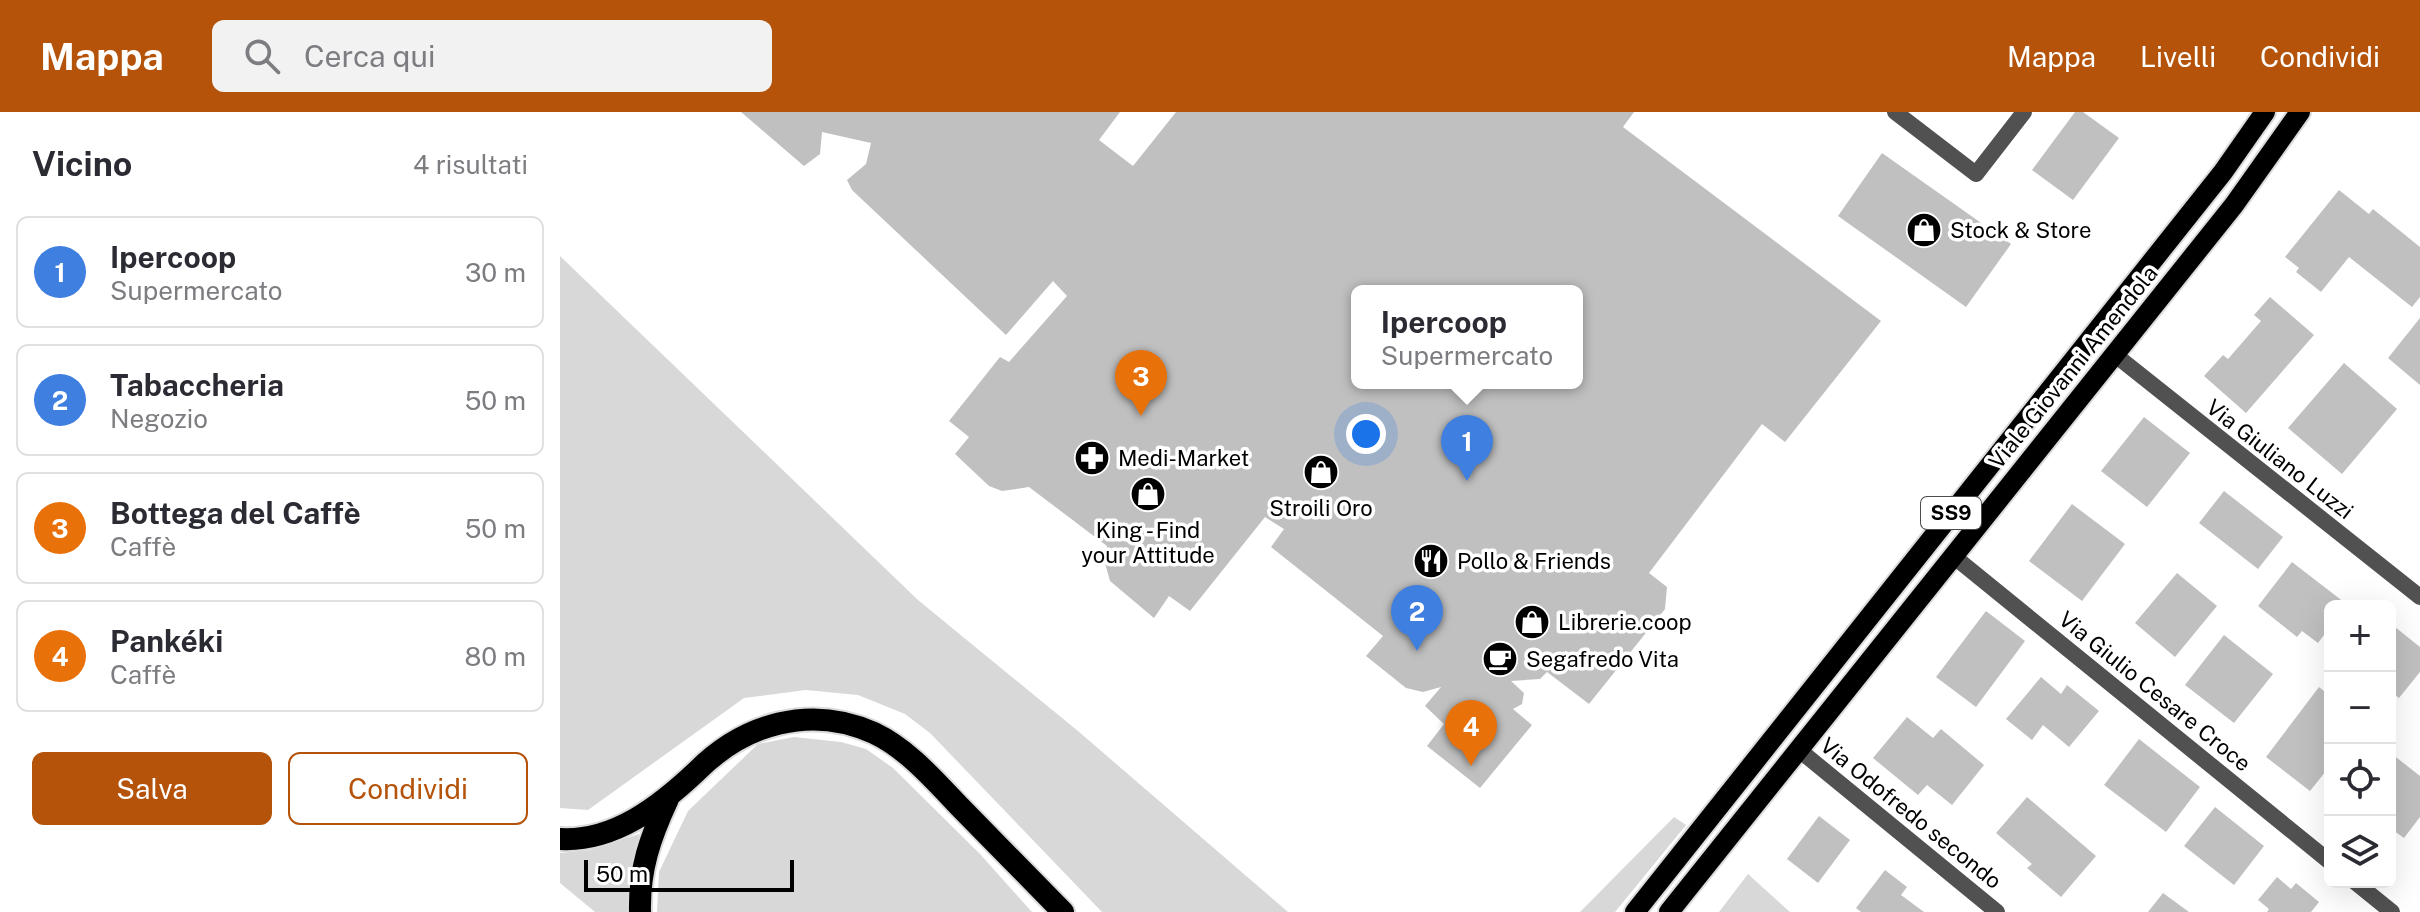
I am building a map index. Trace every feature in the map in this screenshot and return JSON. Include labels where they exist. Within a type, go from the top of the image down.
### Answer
[{"type":"highway","points":[[560,839],[613,830],[668,799],[716,752],[745,733],[771,722],[800,720],[851,726],[875,734],[912,759],[1063,912]]},
{"type":"highway","points":[[640,912],[639,878],[644,855],[668,799]]},
{"type":"main road","name":"Viale Giovanni Amendola","points":[[1635,912],[2223,172],[2265,112]]},
{"type":"main road","name":"Viale Giovanni Amendola","points":[[1669,912],[2234,205],[2300,112]]},
{"type":"street","points":[[1895,112],[1976,174],[2024,112]]},
{"type":"street","name":"Via Giuliano Luzzi","points":[[2114,354],[2420,597]]},
{"type":"street","name":"Via Giulio Cesare Croce","points":[[1952,555],[2324,857]]},
{"type":"street","name":"Via Odofredo secondo","points":[[1798,749],[1997,912]]},
{"type":"street","points":[[2362,888],[2392,912]]},
{"type":"shaded area","points":[[560,256],[918,600],[1078,731],[1288,912],[1102,912],[930,733],[905,714],[858,695],[806,690],[744,698],[588,810],[560,808]]},
{"type":"shaded area","points":[[794,737],[841,742],[866,749],[893,768],[980,854],[1032,912],[657,912],[659,872],[688,811],[758,744]]},
{"type":"shaded area","points":[[1674,817],[1686,825],[1615,912],[1580,912]]},
{"type":"shaded area","points":[[639,834],[627,912],[595,912],[560,883],[560,853],[590,850]]},
{"type":"shaded area","points":[[1748,874],[1790,912],[1719,912]]},
{"type":"building","points":[[741,112],[1120,112],[1099,140],[1133,166],[1176,112],[1634,112],[1623,127],[1881,321],[1785,442],[1762,424],[1649,573],[1667,587],[1665,609],[1589,704],[1547,672],[1540,679],[1511,681],[1524,693],[1522,704],[1513,709],[1532,725],[1480,788],[1427,746],[1444,724],[1425,706],[1441,687],[1423,692],[1406,688],[1366,656],[1383,636],[1271,547],[1284,529],[1265,517],[1190,611],[1169,596],[1154,618],[1110,581],[1105,563],[1107,546],[1029,487],[1002,491],[989,486],[955,454],[969,437],[949,421],[1000,357],[1009,362],[1067,296],[1053,281],[1006,335],[852,190],[847,180],[866,164],[871,143],[822,132],[820,154],[804,166]]},
{"type":"building","points":[[2075,112],[2083,112],[2119,138],[2073,200],[2032,170]]},
{"type":"building","name":"Stock & Store","points":[[1882,153],[2011,244],[1966,307],[1838,216]]},
{"type":"building","points":[[2339,190],[2369,214],[2373,209],[2420,247],[2420,297],[2412,307],[2349,257],[2321,292],[2296,272],[2299,268],[2285,257]]},
{"type":"building","points":[[2270,297],[2314,335],[2246,413],[2204,376],[2223,355],[2228,359],[2261,321],[2254,315]]},
{"type":"building","points":[[2420,318],[2420,385],[2388,358]]},
{"type":"building","points":[[2344,363],[2397,409],[2342,474],[2288,428]]},
{"type":"building","points":[[2144,417],[2190,453],[2147,507],[2101,471]]},
{"type":"building","points":[[2224,491],[2283,537],[2258,569],[2199,523]]},
{"type":"building","points":[[2072,504],[2125,544],[2082,601],[2029,561]]},
{"type":"building","points":[[2292,562],[2341,600],[2324,600],[2324,635],[2318,643],[2302,631],[2297,637],[2258,606]]},
{"type":"building","points":[[2177,573],[2217,606],[2175,657],[2135,623]]},
{"type":"building","points":[[1986,611],[2025,641],[1976,707],[1936,677]]},
{"type":"building","points":[[2396,628],[2420,647],[2420,672],[2399,698],[2396,696]]},
{"type":"building","points":[[2224,635],[2273,674],[2234,723],[2185,685]]},
{"type":"building","points":[[2041,677],[2061,694],[2067,685],[2099,711],[2069,747],[2043,725],[2032,740],[2006,719]]},
{"type":"building","points":[[2319,687],[2324,691],[2324,774],[2310,791],[2266,757]]},
{"type":"building","points":[[1907,717],[1933,738],[1941,729],[1984,765],[1952,805],[1927,785],[1918,795],[1873,758]]},
{"type":"building","points":[[2139,739],[2200,787],[2166,832],[2104,785]]},
{"type":"building","points":[[2396,757],[2420,776],[2420,817],[2404,838],[2396,832]]},
{"type":"building","points":[[2027,797],[2096,856],[2061,897],[2027,868],[2032,864],[1996,833]]},
{"type":"building","points":[[2215,807],[2264,846],[2234,885],[2184,846]]},
{"type":"building","points":[[1819,816],[1850,840],[1818,883],[1787,859]]},
{"type":"building","points":[[1885,870],[1907,887],[1901,895],[1924,912],[1861,912],[1856,908]]},
{"type":"building","points":[[2277,877],[2291,889],[2296,883],[2319,902],[2311,912],[2267,912],[2269,909],[2258,900]]},
{"type":"building","points":[[2163,893],[2189,912],[2148,912]]},
{"type":"place","name":"Stock & Store","points":[[1924,230]]},
{"type":"place","name":"Bottega del Caffè","points":[[1141,416]]},
{"type":"place","name":"Medi-Market","points":[[1092,458]]},
{"type":"place","name":"Stroili Oro","points":[[1321,472]]},
{"type":"place","name":"Ipercoop","points":[[1467,481]]},
{"type":"place","name":"King - Find your Attitude","points":[[1148,494]]},
{"type":"place","name":"Pollo & Friends","points":[[1431,561]]},
{"type":"place","name":"Librerie.coop","points":[[1532,622]]},
{"type":"place","name":"Tabaccheria","points":[[1417,651]]},
{"type":"place","name":"Segafredo Vita","points":[[1500,659]]},
{"type":"place","name":"Pankéki","points":[[1471,766]]}]
